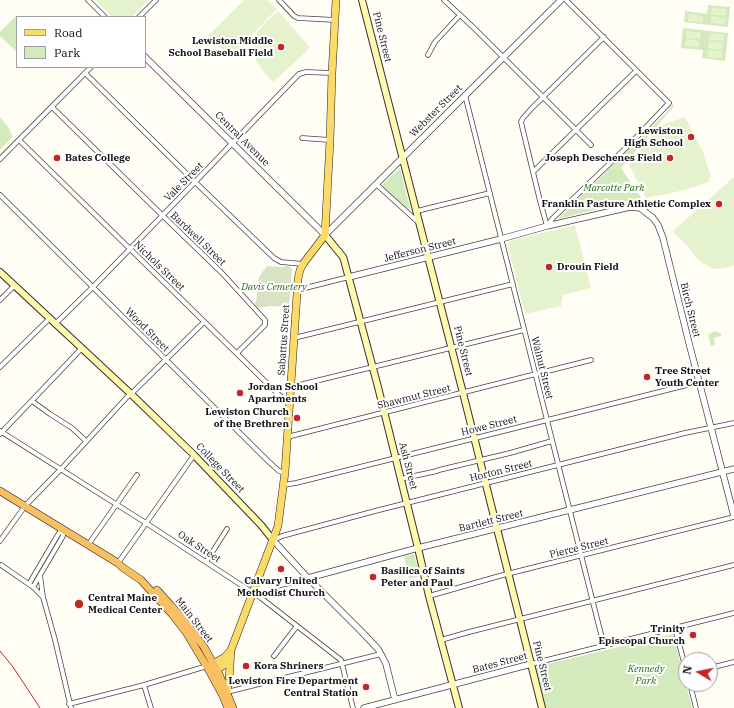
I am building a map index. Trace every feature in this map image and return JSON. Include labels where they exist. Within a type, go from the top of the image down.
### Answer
[{"type":"highway","name":"Main Street","points":[[0,491],[118,563],[124,564],[139,573],[185,621],[204,647],[228,708]]},
{"type":"highway","name":"Main Street","points":[[212,668],[227,692],[233,708]]},
{"type":"main road","points":[[325,235],[336,0]]},
{"type":"main road","name":"Pine Street","points":[[362,0],[452,347],[542,708]]},
{"type":"main road","name":"Sabattus Street","points":[[231,650],[278,526],[285,472],[299,275],[303,264],[325,235]]},
{"type":"main road","name":"Ash Street","points":[[325,235],[343,257],[349,277],[407,503],[428,596],[459,708]]},
{"type":"main road","name":"College Street","points":[[0,272],[194,455],[261,525],[273,540]]},
{"type":"main road","points":[[212,668],[226,662],[231,650]]},
{"type":"main road","points":[[227,692],[230,674],[231,650]]},
{"type":"street","points":[[88,0],[103,16]]},
{"type":"street","points":[[140,16],[156,0]]},
{"type":"street","points":[[278,0],[298,18],[335,20]]},
{"type":"street","points":[[444,0],[591,145]]},
{"type":"street","name":"Webster Street","points":[[325,235],[561,0]]},
{"type":"street","points":[[547,226],[553,218],[630,144],[669,103],[566,0]]},
{"type":"street","points":[[428,54],[435,42],[460,15]]},
{"type":"street","points":[[547,226],[521,122],[523,118],[604,37]]},
{"type":"street","name":"Central Avenue","points":[[146,58],[325,235]]},
{"type":"street","points":[[0,159],[90,68]]},
{"type":"street","points":[[533,172],[636,70]]},
{"type":"street","name":"Vale Street","points":[[55,324],[93,287],[299,74],[306,72],[332,73]]},
{"type":"street","points":[[85,73],[195,182],[277,260],[281,262],[303,264]]},
{"type":"street","name":"Walnut Street","points":[[466,95],[604,646]]},
{"type":"street","name":"Bardwell Street","points":[[52,107],[221,272],[264,320],[265,325],[237,353]]},
{"type":"street","points":[[302,138],[330,140]]},
{"type":"street","name":"Nichols Street","points":[[19,140],[278,394],[290,403]]},
{"type":"street","points":[[376,184],[420,223]]},
{"type":"street","points":[[417,211],[490,193]]},
{"type":"street","name":"Wood Street","points":[[0,196],[268,461],[279,471],[285,472]]},
{"type":"street","name":"Birch Street","points":[[547,226],[630,206],[640,208],[653,218],[663,238],[734,516]]},
{"type":"street","name":"Jefferson Street","points":[[297,290],[547,226]]},
{"type":"street","points":[[294,338],[513,284]]},
{"type":"street","points":[[0,300],[14,286]]},
{"type":"street","points":[[0,366],[49,319]]},
{"type":"street","points":[[0,541],[25,506],[128,396],[204,322]]},
{"type":"street","points":[[291,387],[524,330]]},
{"type":"street","points":[[1,433],[81,349]]},
{"type":"street","name":"Shawmut Street","points":[[287,437],[591,360]]},
{"type":"street","name":"Howe Street","points":[[283,485],[699,382]]},
{"type":"street","points":[[32,401],[72,428],[86,441]]},
{"type":"street","name":"Horton Street","points":[[273,540],[282,536],[407,503],[712,427],[734,423]]},
{"type":"street","name":"Oak Street","points":[[1,433],[117,504],[262,598],[341,660],[353,708]]},
{"type":"street","points":[[400,479],[552,441]]},
{"type":"street","points":[[118,563],[194,455]]},
{"type":"street","name":"Bartlett Street","points":[[253,592],[418,548],[734,469]]},
{"type":"street","points":[[88,545],[137,475]]},
{"type":"street","name":"Pierce Street","points":[[428,596],[734,516]]},
{"type":"street","points":[[206,562],[227,529]]},
{"type":"street","points":[[31,585],[40,575],[63,536],[63,530]]},
{"type":"street","points":[[31,585],[59,533],[63,530]]},
{"type":"street","name":"College Street","points":[[273,540],[308,578],[374,644],[386,664],[395,700]]},
{"type":"street","points":[[1,565],[31,585],[43,598]]},
{"type":"street","points":[[441,640],[734,565]]},
{"type":"street","points":[[40,575],[43,598],[55,640],[70,707],[144,685],[212,668]]},
{"type":"street","name":"Bates Street","points":[[364,708],[734,613]]},
{"type":"street","points":[[274,656],[297,626]]},
{"type":"street","points":[[675,628],[681,652]]},
{"type":"street","points":[[227,692],[381,654]]},
{"type":"street","points":[[718,666],[734,662]]},
{"type":"street","points":[[144,685],[150,708]]},
{"type":"street","points":[[692,692],[696,708]]},
{"type":"green space","points":[[95,0],[149,0],[133,16],[111,16]]},
{"type":"green space","points":[[244,0],[267,0],[277,9],[230,57],[208,36]]},
{"type":"green space","points":[[708,5],[730,7],[728,27],[684,22],[685,11],[707,14]]},
{"type":"green space","points":[[712,8],[726,9],[726,16],[711,14]]},
{"type":"green space","name":"Lewiston Middle School Baseball Field","points":[[278,11],[309,46],[309,48],[273,82],[257,62],[254,48],[258,31]]},
{"type":"green space","points":[[689,14],[703,16],[703,22],[688,21]]},
{"type":"green space","points":[[16,16],[16,51],[0,36],[0,32]]},
{"type":"green space","points":[[711,16],[726,18],[725,24],[711,23]]},
{"type":"green space","points":[[683,28],[728,33],[725,61],[702,58],[703,50],[681,48]]},
{"type":"green space","points":[[686,31],[701,32],[700,39],[686,38]]},
{"type":"green space","points":[[710,33],[724,34],[724,41],[709,40]]},
{"type":"green space","points":[[686,39],[700,41],[699,47],[685,46]]},
{"type":"green space","points":[[709,41],[723,43],[723,50],[708,48]]},
{"type":"green space","points":[[708,50],[722,51],[722,58],[707,57]]},
{"type":"green space","name":"Marcotte Park","points":[[673,104],[674,106],[621,168],[644,202],[630,201],[558,219],[669,110],[668,109]]},
{"type":"green space","points":[[0,117],[9,128],[13,136],[0,150]]},
{"type":"green space","name":"Joseph Deschenes Field","points":[[685,117],[703,152],[711,176],[708,182],[685,190],[646,198],[629,165],[665,124]]},
{"type":"green space","points":[[400,168],[410,208],[407,209],[381,186]]},
{"type":"green space","name":"Franklin Pasture Athletic Complex","points":[[734,177],[734,265],[726,268],[715,269],[700,261],[673,231]]},
{"type":"green space","name":"Drouin Field","points":[[575,225],[591,288],[563,295],[561,306],[525,314],[508,246],[510,241]]},
{"type":"green space","name":"Davis Cemetery","points":[[267,266],[289,266],[292,269],[289,307],[271,306],[257,308],[255,304],[259,277]]},
{"type":"green space","points":[[715,331],[721,334],[721,336],[714,338],[715,345],[711,346],[708,334]]},
{"type":"green space","points":[[414,554],[420,576],[409,579],[404,556]]},
{"type":"green space","name":"Kennedy Park","points":[[673,634],[678,653],[678,692],[688,692],[692,708],[545,708],[535,667]]},
{"type":"railway","points":[[0,651],[13,667],[40,708]]},
{"type":"place","name":"Lewiston Middle School Baseball Field","points":[[281,47]]},
{"type":"place","name":"Lewiston High School","points":[[691,137]]},
{"type":"place","name":"Bates College","points":[[57,158]]},
{"type":"place","name":"Joseph Deschenes Field","points":[[670,158]]},
{"type":"place","name":"Franklin Pasture Athletic Complex","points":[[719,204]]},
{"type":"place","name":"Drouin Field","points":[[549,267]]},
{"type":"place","name":"Tree Street Youth Center","points":[[647,377]]},
{"type":"place","name":"Jordan School Apartments","points":[[240,393]]},
{"type":"place","name":"Lewiston Church of the Brethren","points":[[297,418]]},
{"type":"place","name":"Calvary United Methodist Church","points":[[281,569]]},
{"type":"place","name":"Basilica of Saints Peter and Paul","points":[[373,577]]},
{"type":"place","name":"Central Maine Medical Center","points":[[79,604]]},
{"type":"place","name":"Trinity Episcopal Church","points":[[693,635]]},
{"type":"place","name":"Kora Shriners","points":[[246,666]]},
{"type":"place","name":"Lewiston Fire Department Central Station","points":[[366,687]]}]
